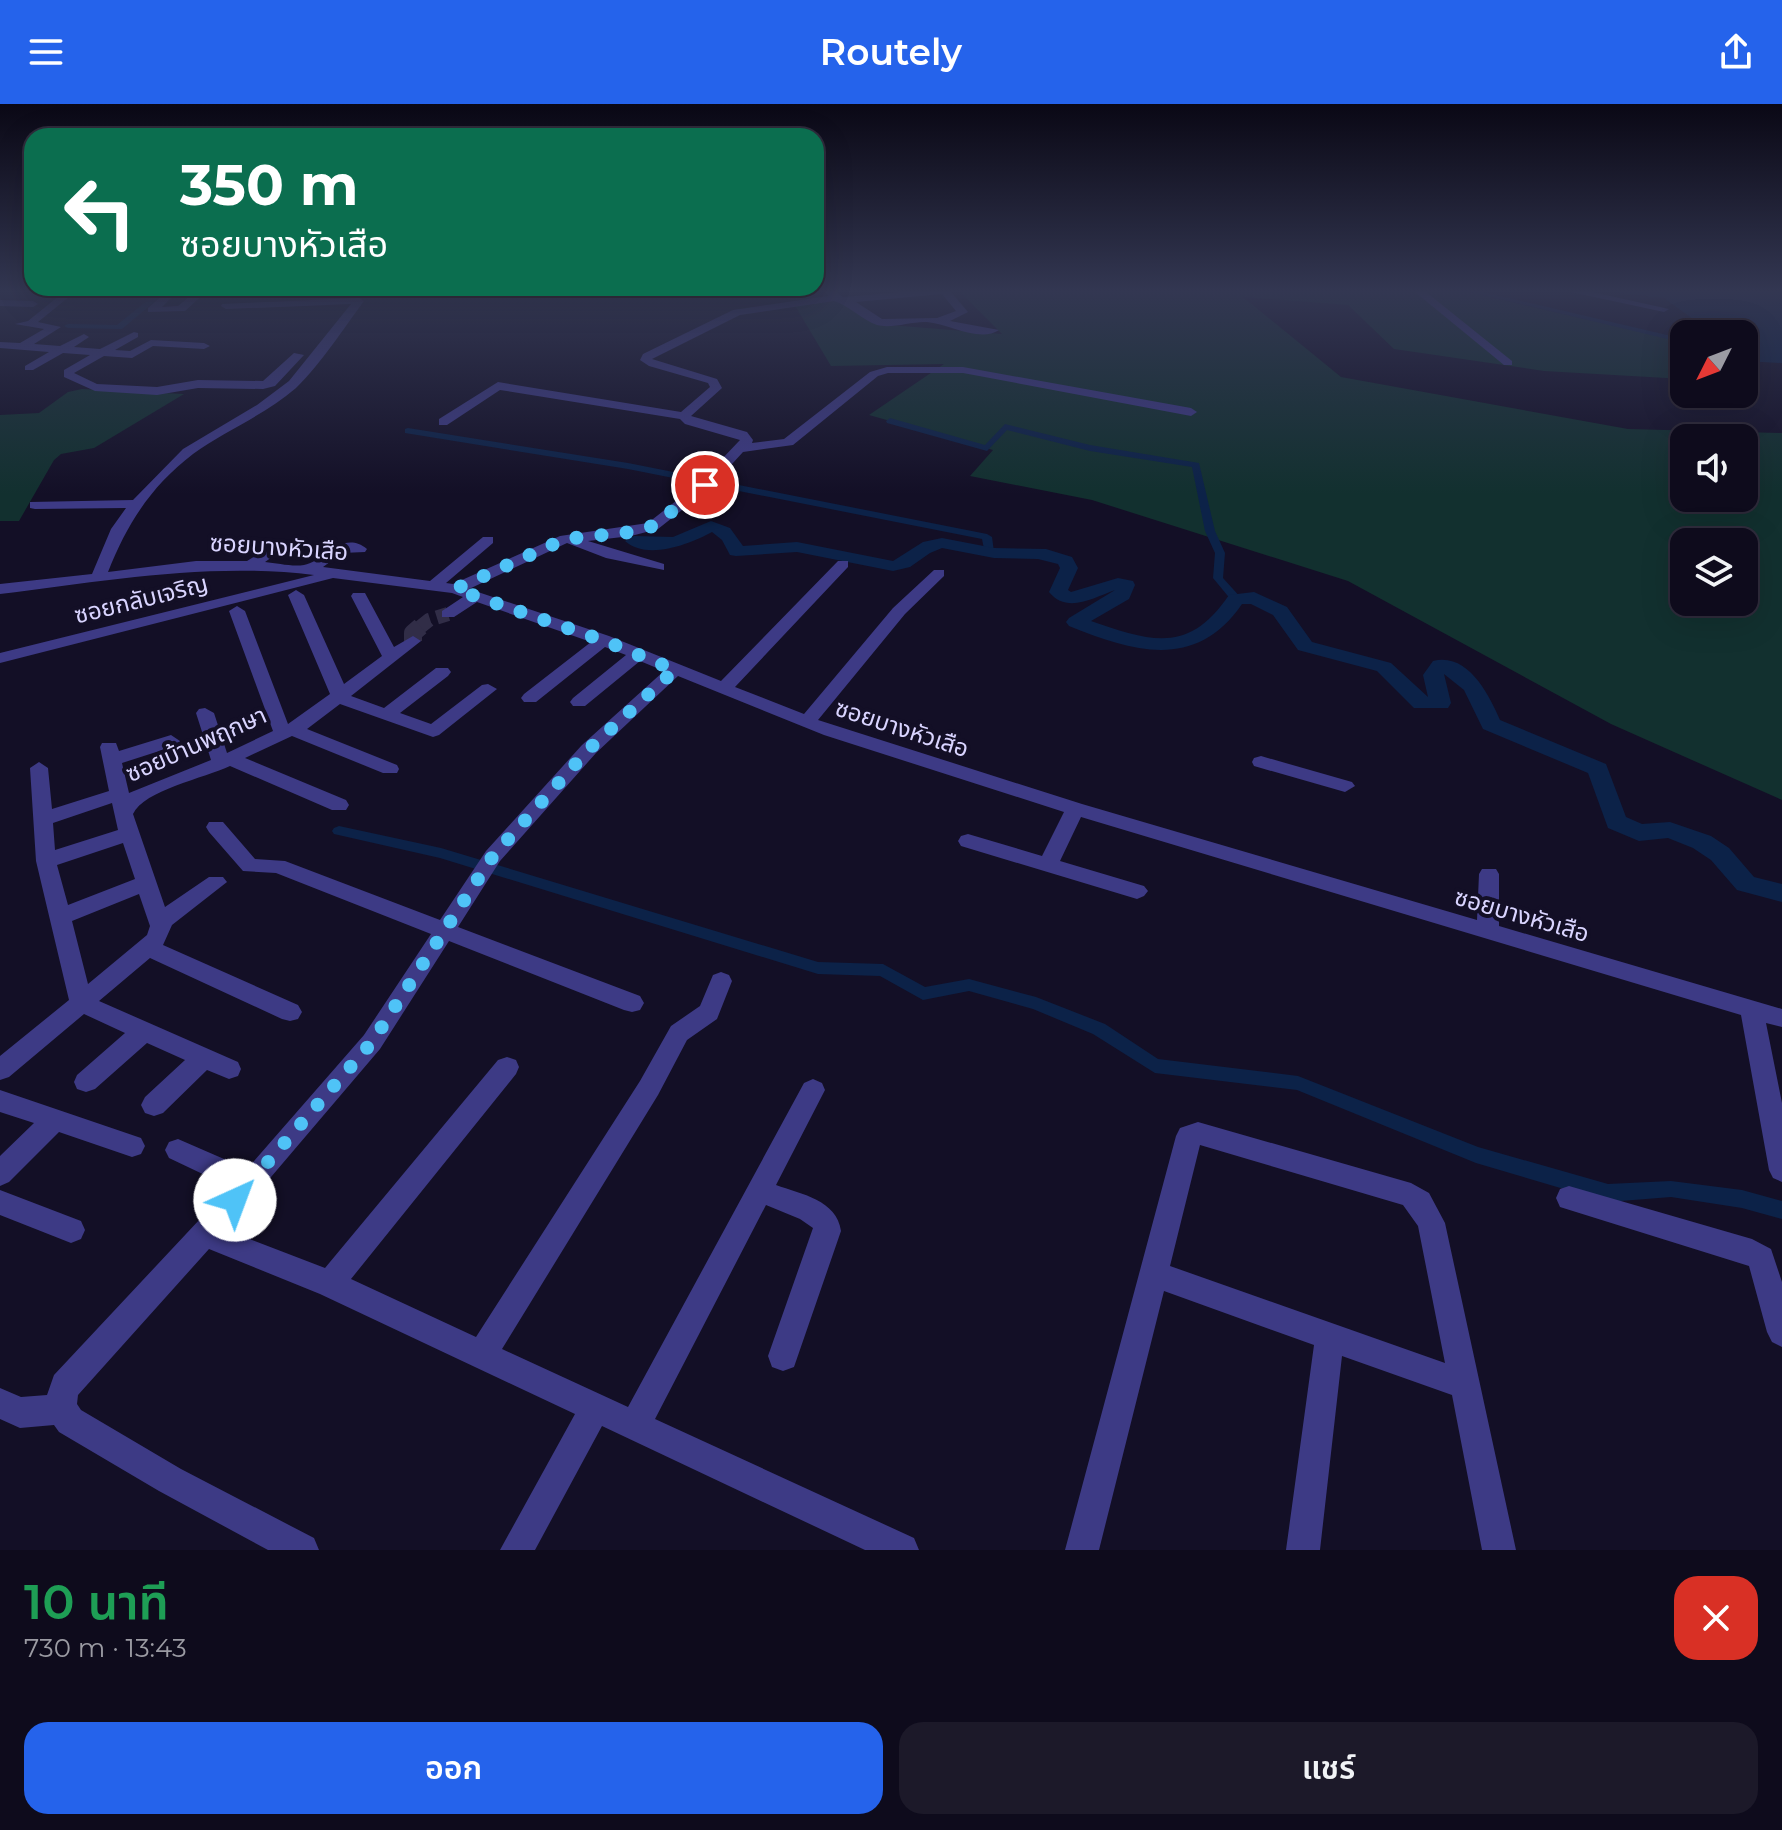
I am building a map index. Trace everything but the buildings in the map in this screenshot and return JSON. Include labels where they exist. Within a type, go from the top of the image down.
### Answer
[{"type":"street","points":[[29,368],[44,359]]},
{"type":"street","points":[[90,359],[68,372],[68,375],[95,387],[143,390],[198,384],[263,385],[273,381],[294,359]]},
{"type":"street","points":[[99,576],[118,529],[136,504],[188,452],[261,408],[293,384],[312,359]]},
{"type":"street","points":[[646,359],[717,384],[684,416]]},
{"type":"street","points":[[1504,359],[1508,363]]},
{"type":"street","points":[[741,448],[788,442],[874,374],[887,370],[963,370],[1191,412]]},
{"type":"street","points":[[443,422],[497,386],[684,416],[689,421],[742,435],[747,440],[705,485],[653,526],[631,532],[569,539],[455,589]]},
{"type":"street","points":[[35,505],[136,504]]},
{"type":"street","points":[[569,539],[611,555],[659,567]]},
{"type":"street","points":[[433,586],[488,540]]},
{"type":"street","points":[[250,566],[281,544]]},
{"type":"street","points":[[309,570],[339,549],[360,549]]},
{"type":"street","points":[[723,689],[843,564]]},
{"type":"street","name":"ซอยบางหัวเสือ","points":[[0,589],[196,566],[309,570],[455,589],[603,640],[807,722],[1075,809],[1782,1018]]},
{"type":"street","points":[[807,722],[899,611],[939,573]]},
{"type":"street","name":"ซอยกลับเจริญ","points":[[0,658],[340,574]]},
{"type":"street","points":[[296,595],[339,697],[427,731],[438,730],[488,689]]},
{"type":"street","points":[[359,596],[392,658]]},
{"type":"street","points":[[448,614],[476,596]]},
{"type":"street","points":[[237,611],[287,732],[390,769]]},
{"type":"street","points":[[530,698],[603,640]]},
{"type":"street","name":"ซอยบ้านพฤกษา","points":[[124,814],[128,803],[141,793],[225,761],[287,732],[413,641]]},
{"type":"street","points":[[579,702],[637,655]]},
{"type":"street","points":[[302,1550],[70,1421],[61,1409],[59,1400],[65,1386],[250,1183],[372,1042],[487,865],[589,749],[675,670]]},
{"type":"street","points":[[386,715],[442,672]]},
{"type":"street","points":[[205,713],[225,761],[339,805]]},
{"type":"street","points":[[0,1070],[148,948],[159,935],[159,923],[124,814],[110,754],[171,741]]},
{"type":"street","points":[[1261,762],[1345,786]]},
{"type":"street","points":[[39,768],[46,861],[81,1003]]},
{"type":"street","points":[[1048,865],[1075,809]]},
{"type":"street","points":[[41,820],[124,814]]},
{"type":"street","points":[[46,861],[124,814]]},
{"type":"street","points":[[216,827],[250,866],[278,866],[632,1003]]},
{"type":"street","points":[[968,841],[1137,891]]},
{"type":"street","points":[[1488,930],[1489,874]]},
{"type":"street","points":[[159,923],[216,882]]},
{"type":"street","points":[[60,917],[146,883]]},
{"type":"street","points":[[148,948],[290,1012]]},
{"type":"street","points":[[482,1354],[649,1088],[679,1033],[709,1012],[721,981]]},
{"type":"street","points":[[81,1003],[229,1069]]},
{"type":"street","points":[[1752,1009],[1782,1170]]},
{"type":"street","points":[[86,1082],[144,1031]]},
{"type":"street","points":[[154,1105],[204,1058]]},
{"type":"street","points":[[330,1284],[507,1067]]},
{"type":"street","points":[[634,1427],[813,1090]]},
{"type":"street","points":[[0,1101],[132,1146]]},
{"type":"street","points":[[0,1174],[55,1119]]},
{"type":"street","points":[[1082,1550],[1185,1145],[1189,1136],[1198,1133],[1399,1191],[1419,1202],[1431,1223],[1499,1550]]},
{"type":"street","points":[[178,1150],[250,1183]]},
{"type":"street","points":[[758,1190],[810,1210],[826,1222],[827,1231],[783,1356]]},
{"type":"street","points":[[1569,1198],[1752,1252],[1761,1258],[1782,1332]]},
{"type":"street","points":[[0,1202],[71,1230]]},
{"type":"street","points":[[204,1234],[330,1284],[902,1550]]},
{"type":"street","points":[[1154,1274],[1466,1385]]},
{"type":"street","points":[[1303,1550],[1330,1336]]},
{"type":"street","points":[[0,1403],[20,1413],[61,1409]]},
{"type":"street","points":[[517,1550],[595,1408]]},
{"type":"green space","points":[[827,359],[1320,359],[1341,377],[1628,429],[1670,430],[1670,512],[1758,512],[1758,432],[1782,433],[1782,800],[1611,724],[1348,581],[1092,500],[970,476],[993,450],[869,415],[944,364],[831,366]]},
{"type":"green space","points":[[1465,359],[1670,359],[1670,378],[1544,371]]},
{"type":"green space","points":[[82,389],[184,394],[94,448],[61,454],[54,460],[19,521],[0,521],[0,415],[39,413],[68,392]]},
{"type":"water","points":[[1758,359],[1782,359],[1782,363],[1758,362]]},
{"type":"waterway","points":[[890,421],[987,448],[1005,427],[1090,448],[1196,465],[1210,531],[1220,553],[1218,578],[1236,599]]},
{"type":"waterway","points":[[408,431],[628,466],[987,537],[989,552]]},
{"type":"waterway","points":[[634,541],[674,542],[711,526],[727,535],[736,551],[797,547],[881,565],[899,566],[929,546],[942,543],[994,553],[1046,555],[1066,561],[1069,568],[1058,592],[1065,597],[1074,598],[1109,586],[1126,585],[1122,595],[1076,622],[1163,644],[1185,643],[1201,636],[1214,626],[1236,599],[1254,598],[1280,611],[1305,646],[1384,667],[1422,703],[1440,703],[1433,675],[1440,665],[1460,675],[1473,687],[1491,724],[1598,769],[1616,822],[1639,833],[1670,830],[1702,842],[1720,854],[1746,884],[1782,893]]},
{"type":"waterway","points":[[339,831],[441,853],[818,968],[883,970],[923,994],[969,985],[1036,1003],[1099,1029],[1155,1066],[1298,1083],[1476,1155],[1608,1193],[1671,1189],[1742,1199],[1782,1210]]},
{"type":"tunnel","points":[[419,628],[429,620],[448,614]]},
{"type":"tunnel","points":[[413,641],[413,633],[421,626]]},
{"type":"route","points":[[235,1200],[372,1042],[493,856],[589,749],[675,670],[605,641],[455,589],[565,539],[631,532],[653,526],[705,485]]}]
